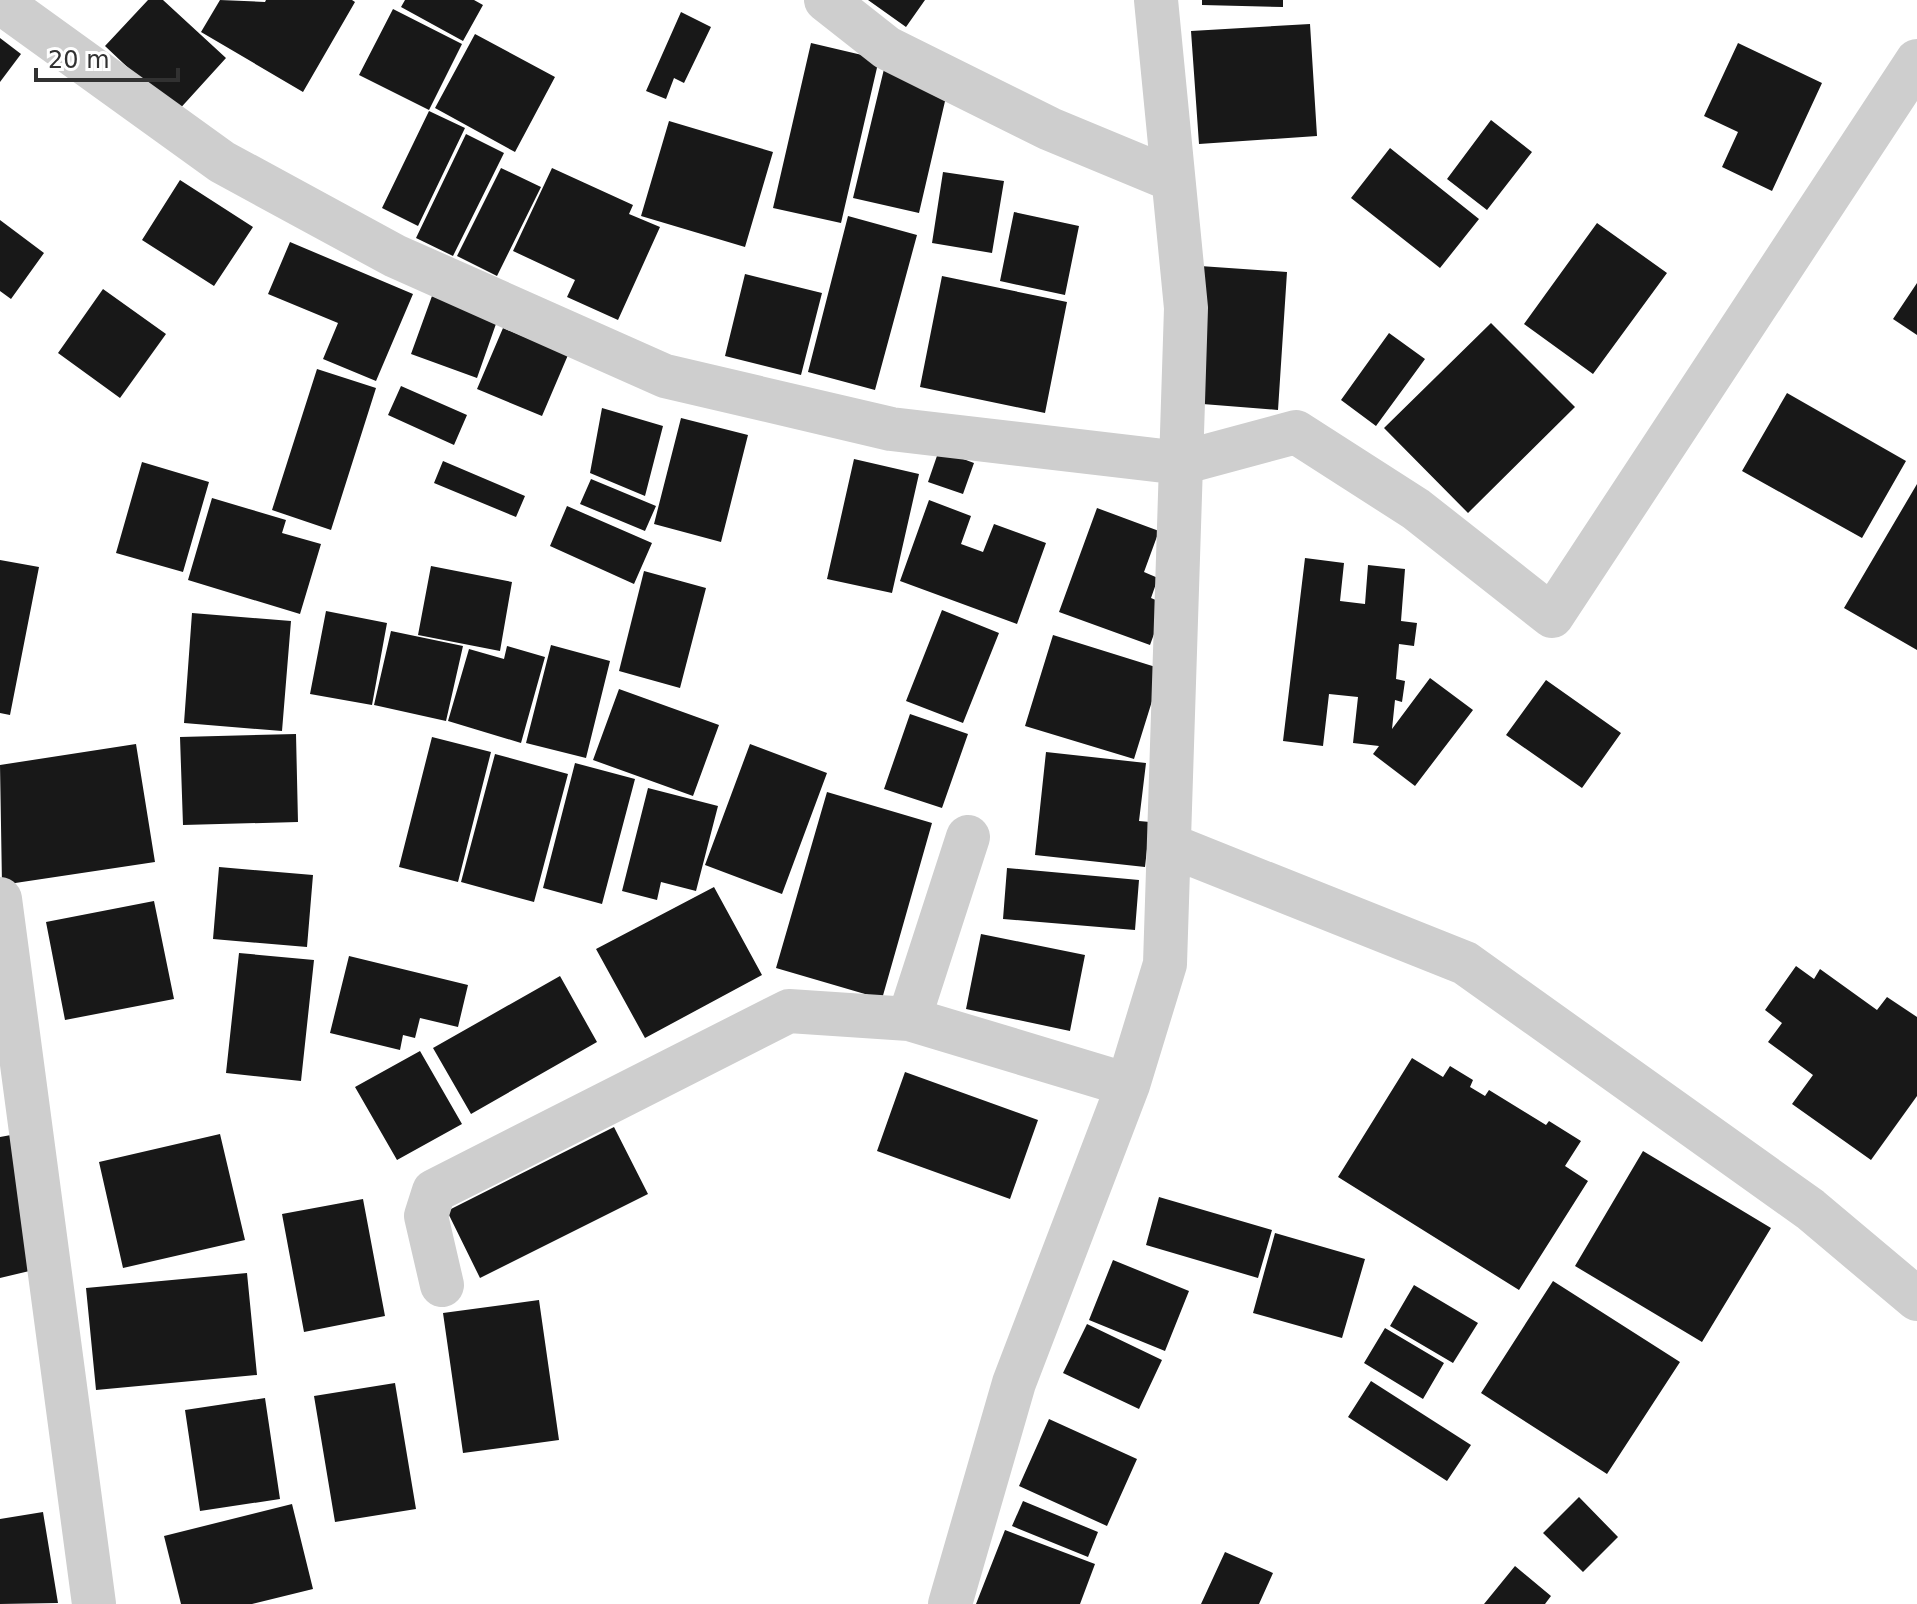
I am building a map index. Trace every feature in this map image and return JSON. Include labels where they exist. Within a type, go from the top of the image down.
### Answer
[{"type":"street","points":[[826,0],[887,48],[1050,129],[1173,180]]},
{"type":"street","points":[[950,1604],[1014,1383],[1128,1085],[1165,964],[1186,308],[1156,0]]},
{"type":"street","points":[[0,2],[222,162],[395,256],[665,376],[891,429],[1181,463],[1296,432],[1416,509],[1552,616],[1917,61]]},
{"type":"street","points":[[909,1019],[968,837]]},
{"type":"street","points":[[1169,845],[1465,963],[1810,1209],[1917,1299]]},
{"type":"street","points":[[0,899],[94,1604]]},
{"type":"street","points":[[442,1285],[426,1216],[434,1191],[789,1011],[909,1019],[1128,1085]]},
{"type":"building","points":[[148,0],[163,0],[226,58],[176,113],[105,46]]},
{"type":"building","points":[[220,0],[355,2],[303,92],[201,32]]},
{"type":"building","points":[[405,0],[474,0],[483,5],[463,41],[401,7]]},
{"type":"building","points":[[868,0],[925,0],[906,27]]},
{"type":"building","points":[[1202,0],[1283,0],[1283,7],[1202,5]]},
{"type":"building","points":[[393,9],[462,44],[429,110],[359,75]]},
{"type":"building","points":[[681,12],[711,27],[684,83],[674,78],[666,99],[646,91]]},
{"type":"building","points":[[1310,24],[1317,136],[1199,144],[1191,31]]},
{"type":"building","points":[[475,34],[555,77],[515,152],[435,108]]},
{"type":"building","points":[[0,38],[21,54],[0,82]]},
{"type":"building","points":[[811,43],[879,59],[841,223],[773,208]]},
{"type":"building","points":[[1738,43],[1822,83],[1772,191],[1722,167],[1738,132],[1704,116]]},
{"type":"building","points":[[884,69],[949,84],[919,213],[853,198]]},
{"type":"building","points":[[429,111],[465,128],[418,226],[382,208]]},
{"type":"building","points":[[1491,120],[1532,152],[1487,210],[1447,179]]},
{"type":"building","points":[[669,121],[773,152],[745,247],[641,216]]},
{"type":"building","points":[[466,134],[504,153],[453,256],[416,238]]},
{"type":"building","points":[[1390,148],[1479,219],[1440,268],[1351,198]]},
{"type":"building","points":[[501,168],[541,187],[497,276],[457,256]]},
{"type":"building","points":[[552,168],[633,205],[629,214],[660,227],[618,320],[567,297],[575,280],[513,251]]},
{"type":"building","points":[[943,172],[1004,181],[992,253],[932,243]]},
{"type":"building","points":[[180,180],[253,227],[214,286],[142,240]]},
{"type":"building","points":[[1014,212],[1079,226],[1065,295],[1000,281]]},
{"type":"building","points":[[848,216],[917,235],[875,390],[808,372]]},
{"type":"building","points":[[0,220],[44,253],[11,299],[0,291]]},
{"type":"building","points":[[1597,223],[1667,273],[1593,374],[1524,324]]},
{"type":"building","points":[[290,242],[413,294],[376,381],[323,359],[338,323],[268,294]]},
{"type":"building","points":[[1200,266],[1287,272],[1278,410],[1190,403]]},
{"type":"building","points":[[745,274],[822,293],[801,375],[725,356]]},
{"type":"building","points":[[942,276],[1067,302],[1045,413],[920,387]]},
{"type":"building","points":[[1917,283],[1917,335],[1893,319]]},
{"type":"building","points":[[103,289],[166,334],[120,398],[58,353]]},
{"type":"building","points":[[432,296],[497,321],[477,378],[411,354]]},
{"type":"building","points":[[1491,323],[1575,407],[1468,513],[1384,428]]},
{"type":"building","points":[[503,328],[568,355],[542,416],[477,389]]},
{"type":"building","points":[[1389,333],[1425,359],[1376,426],[1341,400]]},
{"type":"building","points":[[317,369],[376,388],[331,530],[272,510]]},
{"type":"building","points":[[401,386],[467,415],[454,445],[388,415]]},
{"type":"building","points":[[1787,393],[1906,461],[1862,538],[1742,471]]},
{"type":"building","points":[[602,408],[663,426],[645,496],[590,473]]},
{"type":"building","points":[[681,418],[748,435],[721,542],[654,524]]},
{"type":"building","points":[[939,450],[974,463],[963,494],[928,482]]},
{"type":"building","points":[[854,459],[919,474],[892,593],[827,579]]},
{"type":"building","points":[[443,461],[525,496],[516,517],[434,483]]},
{"type":"building","points":[[142,462],[209,482],[183,572],[116,553]]},
{"type":"building","points":[[591,479],[656,506],[645,531],[580,504]]},
{"type":"building","points":[[1917,484],[1917,650],[1844,608]]},
{"type":"building","points":[[212,498],[286,520],[282,533],[321,544],[300,614],[188,580]]},
{"type":"building","points":[[929,500],[971,516],[961,544],[983,552],[994,524],[1046,543],[1017,624],[900,581]]},
{"type":"building","points":[[567,506],[652,543],[634,584],[550,546]]},
{"type":"building","points":[[1097,508],[1159,531],[1144,572],[1158,578],[1151,598],[1165,604],[1150,645],[1059,612]]},
{"type":"building","points":[[1305,558],[1344,563],[1340,601],[1365,604],[1368,565],[1405,569],[1401,621],[1417,623],[1414,646],[1399,644],[1396,679],[1405,681],[1402,702],[1395,700],[1392,729],[1430,678],[1473,710],[1415,786],[1373,754],[1379,746],[1353,743],[1358,697],[1329,694],[1323,746],[1283,741]]},
{"type":"building","points":[[0,560],[39,567],[10,715],[0,713]]},
{"type":"building","points":[[431,566],[512,582],[500,651],[418,635]]},
{"type":"building","points":[[644,571],[706,588],[680,688],[619,671]]},
{"type":"building","points":[[942,610],[999,633],[963,723],[906,701]]},
{"type":"building","points":[[326,611],[387,623],[372,705],[310,694]]},
{"type":"building","points":[[192,613],[291,621],[282,731],[184,723]]},
{"type":"building","points":[[391,631],[463,646],[446,721],[374,705]]},
{"type":"building","points":[[1053,635],[1162,669],[1134,759],[1025,726]]},
{"type":"building","points":[[551,645],[610,661],[586,758],[526,743]]},
{"type":"building","points":[[507,646],[545,657],[521,743],[448,721],[469,649],[504,659]]},
{"type":"building","points":[[1546,680],[1621,733],[1582,788],[1506,735]]},
{"type":"building","points":[[619,689],[719,725],[693,796],[593,760]]},
{"type":"building","points":[[910,714],[968,734],[942,808],[884,789]]},
{"type":"building","points":[[296,734],[298,822],[183,825],[180,737]]},
{"type":"building","points":[[432,737],[491,752],[458,882],[399,867]]},
{"type":"building","points":[[136,744],[155,862],[2,885],[0,765]]},
{"type":"building","points":[[750,744],[827,773],[782,894],[705,865]]},
{"type":"building","points":[[1046,752],[1146,763],[1139,821],[1150,822],[1145,867],[1035,855]]},
{"type":"building","points":[[495,754],[568,774],[534,902],[461,882]]},
{"type":"building","points":[[575,763],[635,779],[602,904],[543,888]]},
{"type":"building","points":[[648,788],[718,806],[696,891],[661,882],[657,900],[622,891]]},
{"type":"building","points":[[827,792],[932,823],[882,999],[776,968]]},
{"type":"building","points":[[219,867],[313,875],[307,947],[213,939]]},
{"type":"building","points":[[1007,868],[1139,880],[1135,930],[1003,919]]},
{"type":"building","points":[[714,887],[762,975],[645,1038],[596,949]]},
{"type":"building","points":[[154,901],[174,999],[65,1020],[46,922]]},
{"type":"building","points":[[981,934],[1085,955],[1070,1031],[966,1009]]},
{"type":"building","points":[[239,953],[314,960],[301,1081],[226,1073]]},
{"type":"building","points":[[349,956],[468,985],[458,1027],[420,1018],[415,1038],[403,1035],[400,1050],[330,1033]]},
{"type":"building","points":[[1796,966],[1814,979],[1820,969],[1877,1010],[1887,997],[1917,1017],[1917,1096],[1871,1160],[1792,1104],[1813,1075],[1768,1042],[1782,1023],[1765,1010]]},
{"type":"building","points":[[560,976],[597,1042],[471,1114],[433,1048]]},
{"type":"building","points":[[420,1051],[462,1124],[397,1160],[355,1087]]},
{"type":"building","points":[[1412,1058],[1443,1077],[1450,1066],[1473,1080],[1470,1087],[1485,1096],[1489,1090],[1546,1125],[1549,1121],[1581,1141],[1565,1166],[1588,1181],[1519,1290],[1338,1177]]},
{"type":"building","points":[[905,1072],[1038,1120],[1010,1199],[877,1151]]},
{"type":"building","points":[[614,1127],[648,1194],[480,1278],[447,1211]]},
{"type":"building","points":[[220,1134],[245,1240],[123,1268],[99,1162]]},
{"type":"building","points":[[11,1135],[42,1268],[0,1278],[0,1137]]},
{"type":"building","points":[[1643,1151],[1771,1228],[1702,1342],[1575,1266]]},
{"type":"building","points":[[1159,1197],[1272,1230],[1258,1278],[1146,1245]]},
{"type":"building","points":[[363,1199],[385,1316],[304,1332],[282,1214]]},
{"type":"building","points":[[1275,1233],[1365,1259],[1342,1338],[1253,1313]]},
{"type":"building","points":[[1113,1260],[1189,1291],[1165,1351],[1089,1320]]},
{"type":"building","points":[[247,1273],[257,1375],[96,1390],[86,1288]]},
{"type":"building","points":[[1553,1281],[1680,1362],[1607,1474],[1481,1393]]},
{"type":"building","points":[[1414,1285],[1478,1323],[1453,1363],[1390,1326]]},
{"type":"building","points":[[539,1300],[559,1440],[463,1453],[443,1313]]},
{"type":"building","points":[[1087,1324],[1162,1360],[1139,1409],[1063,1373]]},
{"type":"building","points":[[1385,1328],[1444,1363],[1423,1399],[1364,1363]]},
{"type":"building","points":[[1371,1381],[1471,1445],[1447,1481],[1348,1417]]},
{"type":"building","points":[[395,1383],[416,1509],[335,1522],[314,1396]]},
{"type":"building","points":[[265,1398],[280,1499],[200,1511],[185,1410]]},
{"type":"building","points":[[1049,1419],[1137,1459],[1107,1526],[1019,1486]]},
{"type":"building","points":[[1579,1497],[1618,1537],[1583,1572],[1543,1533]]},
{"type":"building","points":[[1023,1501],[1098,1532],[1088,1557],[1012,1526]]},
{"type":"building","points":[[292,1504],[313,1589],[252,1604],[181,1604],[164,1536]]},
{"type":"building","points":[[43,1512],[58,1603],[0,1604],[0,1519]]},
{"type":"building","points":[[1005,1530],[1095,1564],[1080,1604],[976,1604]]},
{"type":"building","points":[[1225,1552],[1273,1573],[1259,1604],[1201,1604]]},
{"type":"building","points":[[1515,1566],[1551,1596],[1545,1604],[1484,1604]]}]
